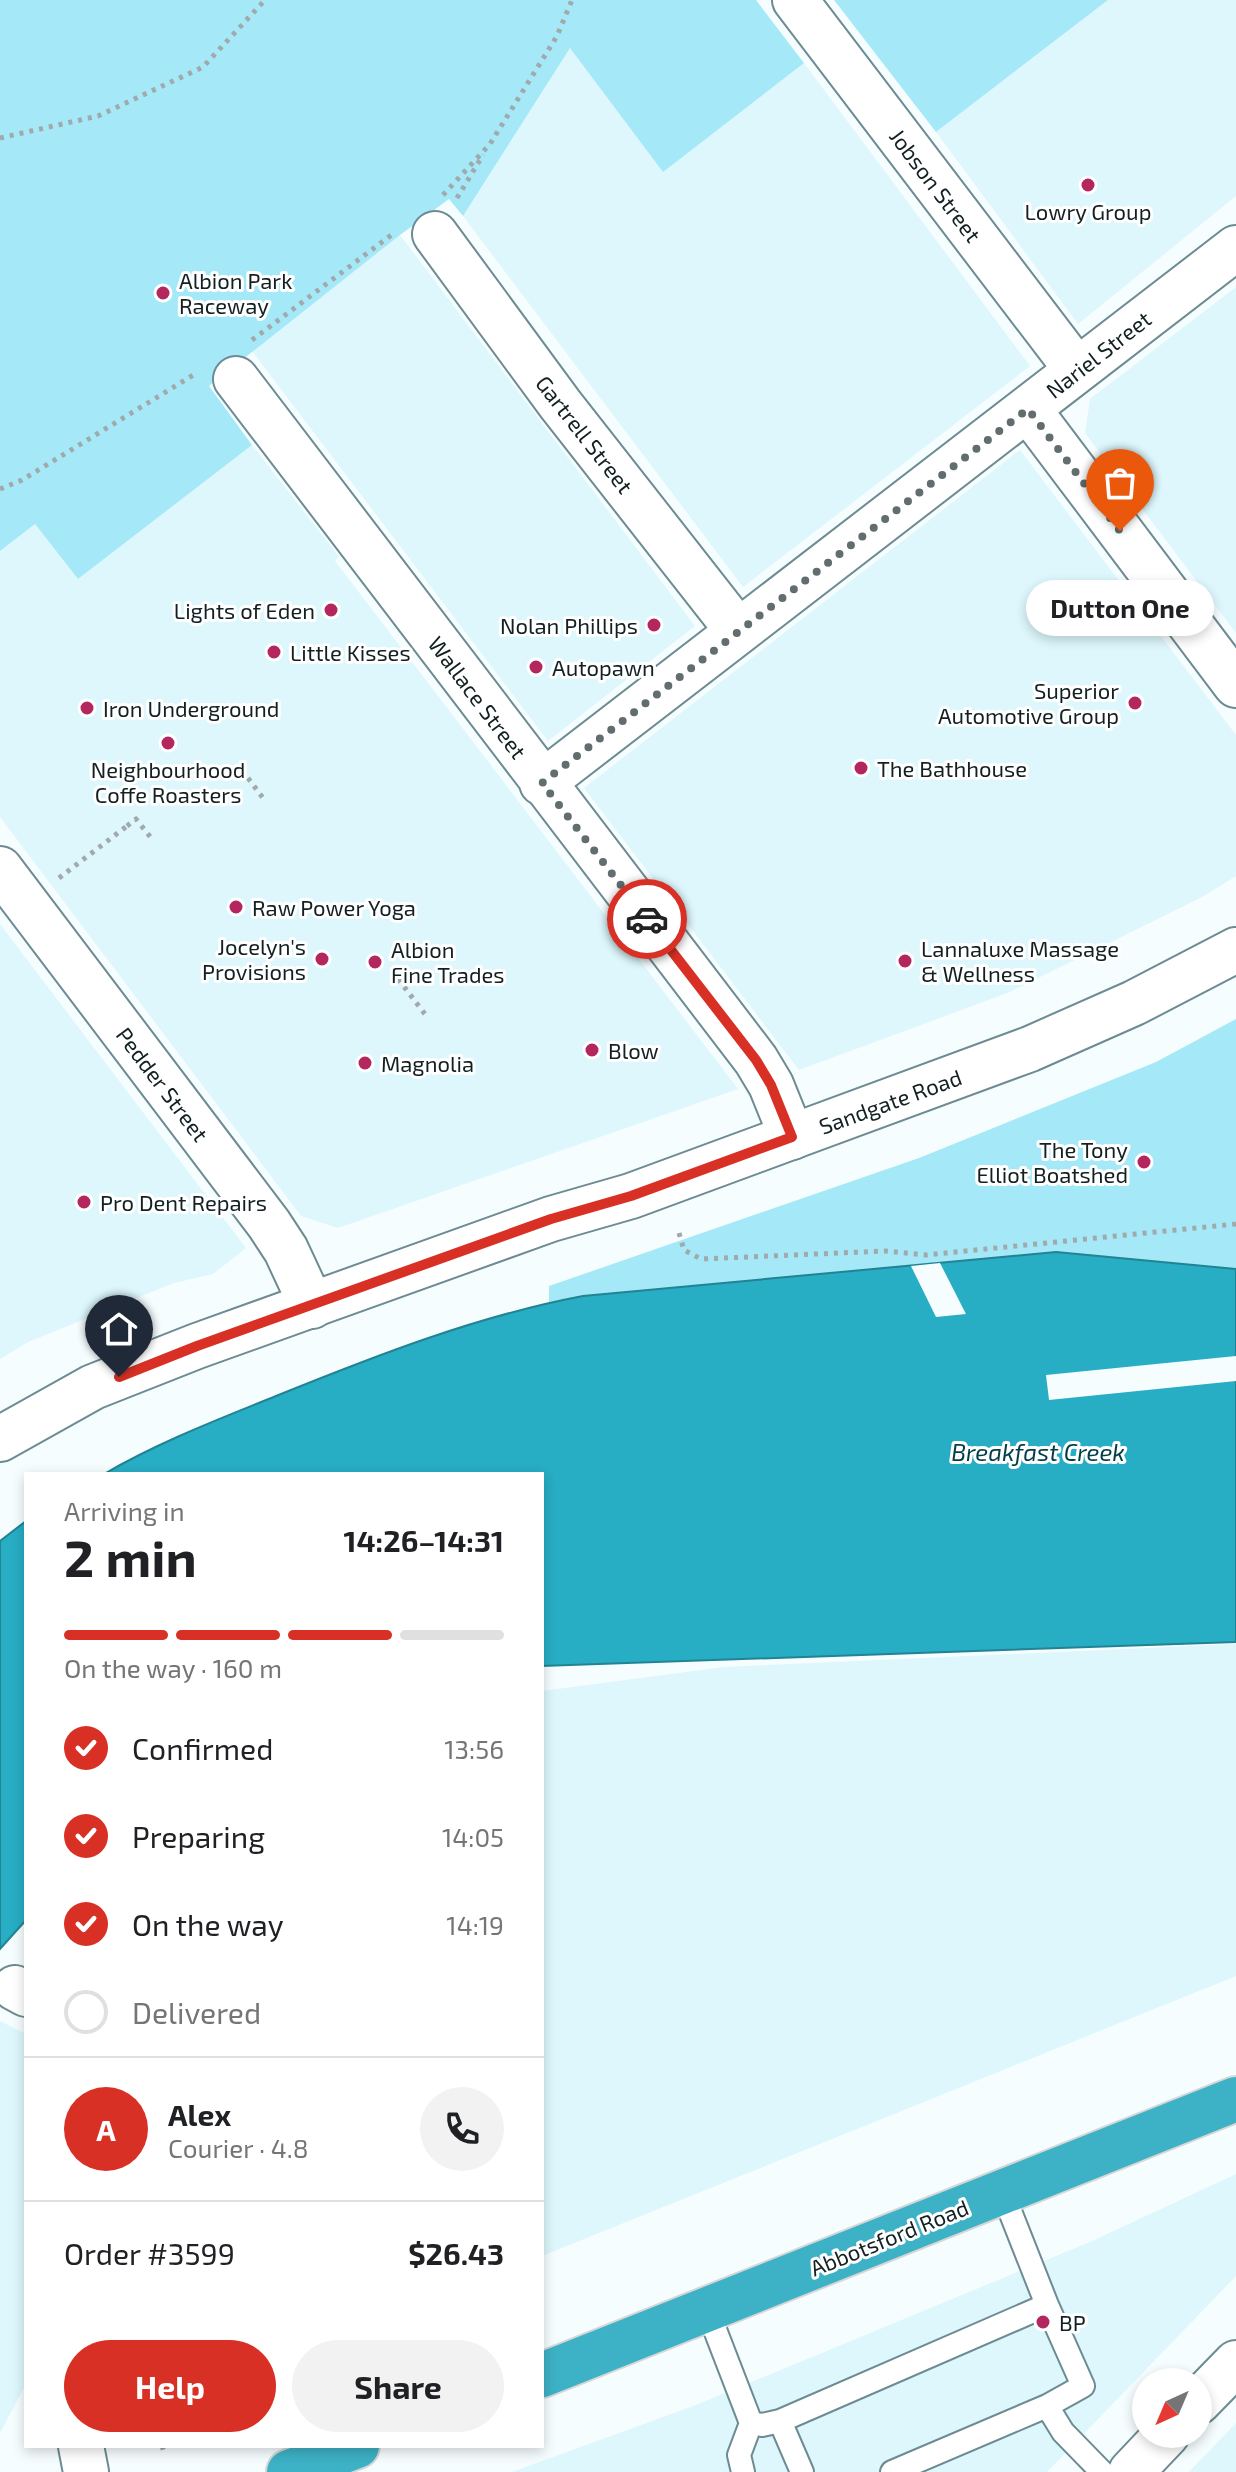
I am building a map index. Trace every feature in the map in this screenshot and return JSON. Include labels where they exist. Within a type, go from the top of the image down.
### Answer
[{"type":"highway","name":"Abbotsford Road","points":[[544,2374],[1236,2099]]},
{"type":"highway","points":[[289,2472],[352,2448]]},
{"type":"street","name":"Jobson Street","points":[[795,0],[1077,370]]},
{"type":"street","name":"Gartrell Street","points":[[432,216],[560,404],[738,631]]},
{"type":"street","name":"Nariel Street","points":[[542,783],[1236,248]]},
{"type":"street","name":"Wallace Street","points":[[225,366],[756,1060],[771,1085],[792,1137]]},
{"type":"street","points":[[1028,409],[1236,685]]},
{"type":"street","name":"Pedder Street","points":[[0,869],[269,1224],[286,1250],[312,1306]]},
{"type":"street","name":"Sandgate Road","points":[[0,1439],[93,1387],[197,1346],[551,1219],[631,1196],[1030,1049],[1134,1003],[1236,950]]},
{"type":"street","points":[[1212,2388],[1236,2363]]},
{"type":"street","points":[[81,2448],[86,2472]]},
{"type":"street","points":[[1131,2472],[1154,2448]]},
{"type":"lane","points":[[892,2472],[1047,2406],[1083,2386],[1002,2191]]},
{"type":"lane","points":[[751,2423],[762,2425],[780,2421],[1047,2305]]},
{"type":"lane","points":[[707,2309],[751,2423],[739,2455],[743,2472]]},
{"type":"lane","points":[[1047,2406],[1063,2432],[1102,2472]]},
{"type":"lane","points":[[780,2421],[802,2472]]},
{"type":"path","points":[[0,138],[98,116],[203,67],[265,0]]},
{"type":"path","points":[[0,489],[22,480],[225,366],[267,331],[432,216],[490,144],[557,36],[572,0]]},
{"type":"path","points":[[432,216],[490,144]]},
{"type":"path","points":[[242,770],[266,802]]},
{"type":"path","points":[[57,880],[136,819],[152,839]]},
{"type":"path","points":[[392,971],[428,1018]]},
{"type":"path","points":[[679,1233],[684,1250],[701,1259],[885,1251],[926,1255],[1236,1224]]},
{"type":"shaded area","name":"Albion Park Raceway","points":[[0,0],[756,0],[804,63],[663,172],[570,48],[463,216],[449,199],[209,386],[252,445],[78,579],[35,524],[0,551]]},
{"type":"shaded area","points":[[834,0],[1108,0],[936,132]]},
{"type":"shaded area","points":[[1108,0],[1236,0],[1236,196],[1078,324],[936,132]]},
{"type":"shaded area","points":[[570,47],[663,171],[804,63],[1030,366],[743,587],[463,216]]},
{"type":"shaded area","points":[[400,235],[695,626],[548,741],[252,351]]},
{"type":"shaded area","points":[[1236,287],[1236,633],[1085,433],[1090,399]]},
{"type":"shaded area","name":"Albion Fine Trades","points":[[252,445],[339,557],[335,561],[738,1089],[338,1228],[301,1216],[0,817],[0,551],[35,524],[78,579]]},
{"type":"shaded area","points":[[1020,450],[1236,735],[1236,876],[1204,896],[1010,992],[799,1070],[584,788]]},
{"type":"shaded area","points":[[0,924],[246,1248],[213,1274],[174,1283],[28,1342],[0,1359]]},
{"type":"shaded area","points":[[1236,1019],[1236,1269],[1056,1252],[583,1296],[549,1302],[549,1286],[919,1158],[1156,1062]]},
{"type":"shaded area","points":[[1236,1644],[1236,1976],[544,2255],[544,1691],[724,1667]]},
{"type":"shaded area","points":[[0,2021],[24,2033],[24,2388],[0,2433]]},
{"type":"shaded area","name":"BP","points":[[1236,2174],[1236,2276],[1147,2368],[1132,2368],[1132,2384],[1047,2472],[512,2472],[696,2405],[1090,2242]]},
{"type":"shaded area","points":[[1236,2423],[1236,2472],[1189,2472]]},
{"type":"water","name":"Breakfast Creek","points":[[1056,1252],[1236,1269],[1236,1642],[544,1666],[544,1472],[108,1472],[188,1432],[351,1366],[504,1314],[583,1296]]},
{"type":"water","points":[[24,1523],[24,1922],[0,1949],[0,1541]]},
{"type":"pier","points":[[940,1263],[966,1314],[936,1317],[911,1266]]},
{"type":"pier","points":[[1236,1356],[1236,1381],[1049,1400],[1046,1375]]},
{"type":"way so far","points":[[647,919],[542,783],[1028,409],[1120,531]]},
{"type":"place","name":"Lowry Group","points":[[1088,185]]},
{"type":"place","name":"Albion Park Raceway","points":[[163,293]]},
{"type":"place","name":"Dutton One","points":[[1120,531]]},
{"type":"place","name":"Lights of Eden","points":[[331,610]]},
{"type":"place","name":"Nolan Phillips","points":[[654,625]]},
{"type":"place","name":"Little Kisses","points":[[274,652]]},
{"type":"place","name":"Autopawn","points":[[536,667]]},
{"type":"place","name":"Superior Automotive Group","points":[[1135,703]]},
{"type":"place","name":"Iron Underground","points":[[87,708]]},
{"type":"place","name":"Neighbourhood Coffe Roasters","points":[[168,743]]},
{"type":"place","name":"The Bathhouse","points":[[861,768]]},
{"type":"place","name":"Raw Power Yoga","points":[[236,907]]},
{"type":"place","name":"Jocelyn's Provisions","points":[[322,959]]},
{"type":"place","name":"Lannaluxe Massage & Wellness","points":[[905,961]]},
{"type":"place","name":"Albion Fine Trades","points":[[375,962]]},
{"type":"place","name":"Blow","points":[[592,1050]]},
{"type":"place","name":"Magnolia","points":[[365,1063]]},
{"type":"place","name":"The Tony Elliot Boatshed","points":[[1144,1162]]},
{"type":"place","name":"Pro Dent Repairs","points":[[84,1202]]},
{"type":"place","name":"BP","points":[[1043,2322]]},
{"type":"route","points":[[119,1377],[551,1219],[631,1196],[792,1137],[771,1085],[756,1060],[647,919]]}]
